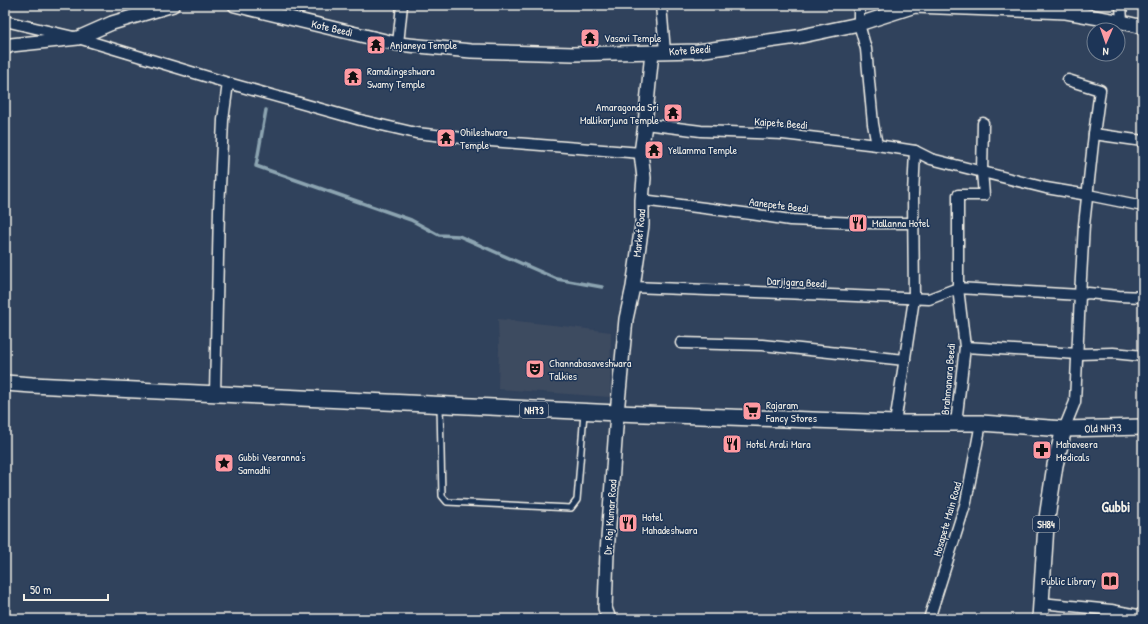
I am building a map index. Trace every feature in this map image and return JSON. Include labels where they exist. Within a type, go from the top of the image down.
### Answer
[{"type":"main road","name":"NH73","points":[[5,383],[617,414],[894,423],[981,423],[1064,430]]},
{"type":"main road","name":"Old NH73","points":[[1064,430],[1143,427]]},
{"type":"main road","name":"SH84","points":[[1040,619],[1046,525],[1055,465],[1064,430]]},
{"type":"street","points":[[5,48],[11,45],[78,38],[112,23],[173,5]]},
{"type":"street","name":"Kote Beedi","points":[[235,5],[398,44],[471,51],[573,54],[698,51],[797,37],[859,24],[915,6],[1066,12],[1122,22]]},
{"type":"street","points":[[398,44],[402,5]]},
{"type":"street","points":[[661,5],[665,52]]},
{"type":"street","points":[[859,5],[859,24],[866,49],[872,124],[877,145]]},
{"type":"street","points":[[1121,5],[1122,22]]},
{"type":"street","points":[[5,21],[78,38],[228,83],[364,121],[416,133],[490,141],[641,153]]},
{"type":"street","name":"Kote Beedi","points":[[1126,23],[1143,27]]},
{"type":"street","name":"Market Road","points":[[617,414],[626,319],[633,287],[642,225],[644,178],[641,153],[652,52]]},
{"type":"street","points":[[1064,430],[1075,402],[1084,225],[1100,90],[1068,80]]},
{"type":"street","points":[[215,394],[219,210],[223,120],[228,83]]},
{"type":"street","points":[[982,172],[983,123]]},
{"type":"street","name":"Kaipete Beedi","points":[[645,124],[701,131],[783,134],[915,151],[931,159],[1046,188],[1088,194],[1143,206]]},
{"type":"street","points":[[1094,134],[1143,141]]},
{"type":"street","points":[[894,423],[914,299],[913,194],[915,151]]},
{"type":"street","name":"Brahmanara Beedi","points":[[956,424],[965,347],[958,288],[958,195],[984,195],[982,172]]},
{"type":"street","name":"Aanepete Beedi","points":[[642,200],[790,220],[858,223],[914,223]]},
{"type":"street","name":"Darjigara Beedi","points":[[633,287],[836,298],[929,300],[958,288]]},
{"type":"street","points":[[958,288],[1080,295],[1088,293],[1119,296],[1143,296]]},
{"type":"street","points":[[681,343],[762,345],[905,360]]},
{"type":"street","points":[[965,347],[1078,354],[1113,353],[1143,356]]},
{"type":"street","name":"Dr. Raj Kumar Road","points":[[609,619],[605,608],[607,553],[617,414]]},
{"type":"street","name":"Hosapete Main Road","points":[[929,619],[966,502],[981,423]]},
{"type":"street","points":[[1040,603],[1111,610],[1143,616]]},
{"type":"lane","points":[[440,405],[442,496],[447,502],[455,503],[571,508],[577,500],[584,412]]},
{"type":"shaded area","name":"Channabasaveshwara Talkies","points":[[498,319],[611,332],[610,397],[498,389]]},
{"type":"waterway","points":[[266,110],[256,166],[411,220],[439,235],[459,236],[557,279],[602,287]]},
{"type":"place","name":"Vasavi Temple","points":[[590,38]]},
{"type":"place","name":"Anjaneya Temple","points":[[376,45]]},
{"type":"place","name":"Ramalingeshwara Swamy Temple","points":[[353,77]]},
{"type":"place","name":"Amaragonda Sri Mallikarjuna Temple","points":[[673,113]]},
{"type":"place","name":"Ohileshwara Temple","points":[[446,138]]},
{"type":"place","name":"Yellamma Temple","points":[[654,150]]},
{"type":"place","name":"Mallanna Hotel","points":[[858,223]]},
{"type":"place","name":"Channabasaveshwara Talkies","points":[[535,369]]},
{"type":"place","name":"Rajaram Fancy Stores","points":[[752,411]]},
{"type":"place","name":"Hotel Arali Mara","points":[[732,444]]},
{"type":"place","name":"Mahaveera Medicals","points":[[1042,450]]},
{"type":"place","name":"Gubbi Veeranna's Samadhi","points":[[224,463]]},
{"type":"place","name":"Hotel Mahadeshwara","points":[[628,523]]},
{"type":"place","name":"Public Library","points":[[1110,581]]},
{"type":"district","name":"Gubbi","points":[[1116,506]]}]
